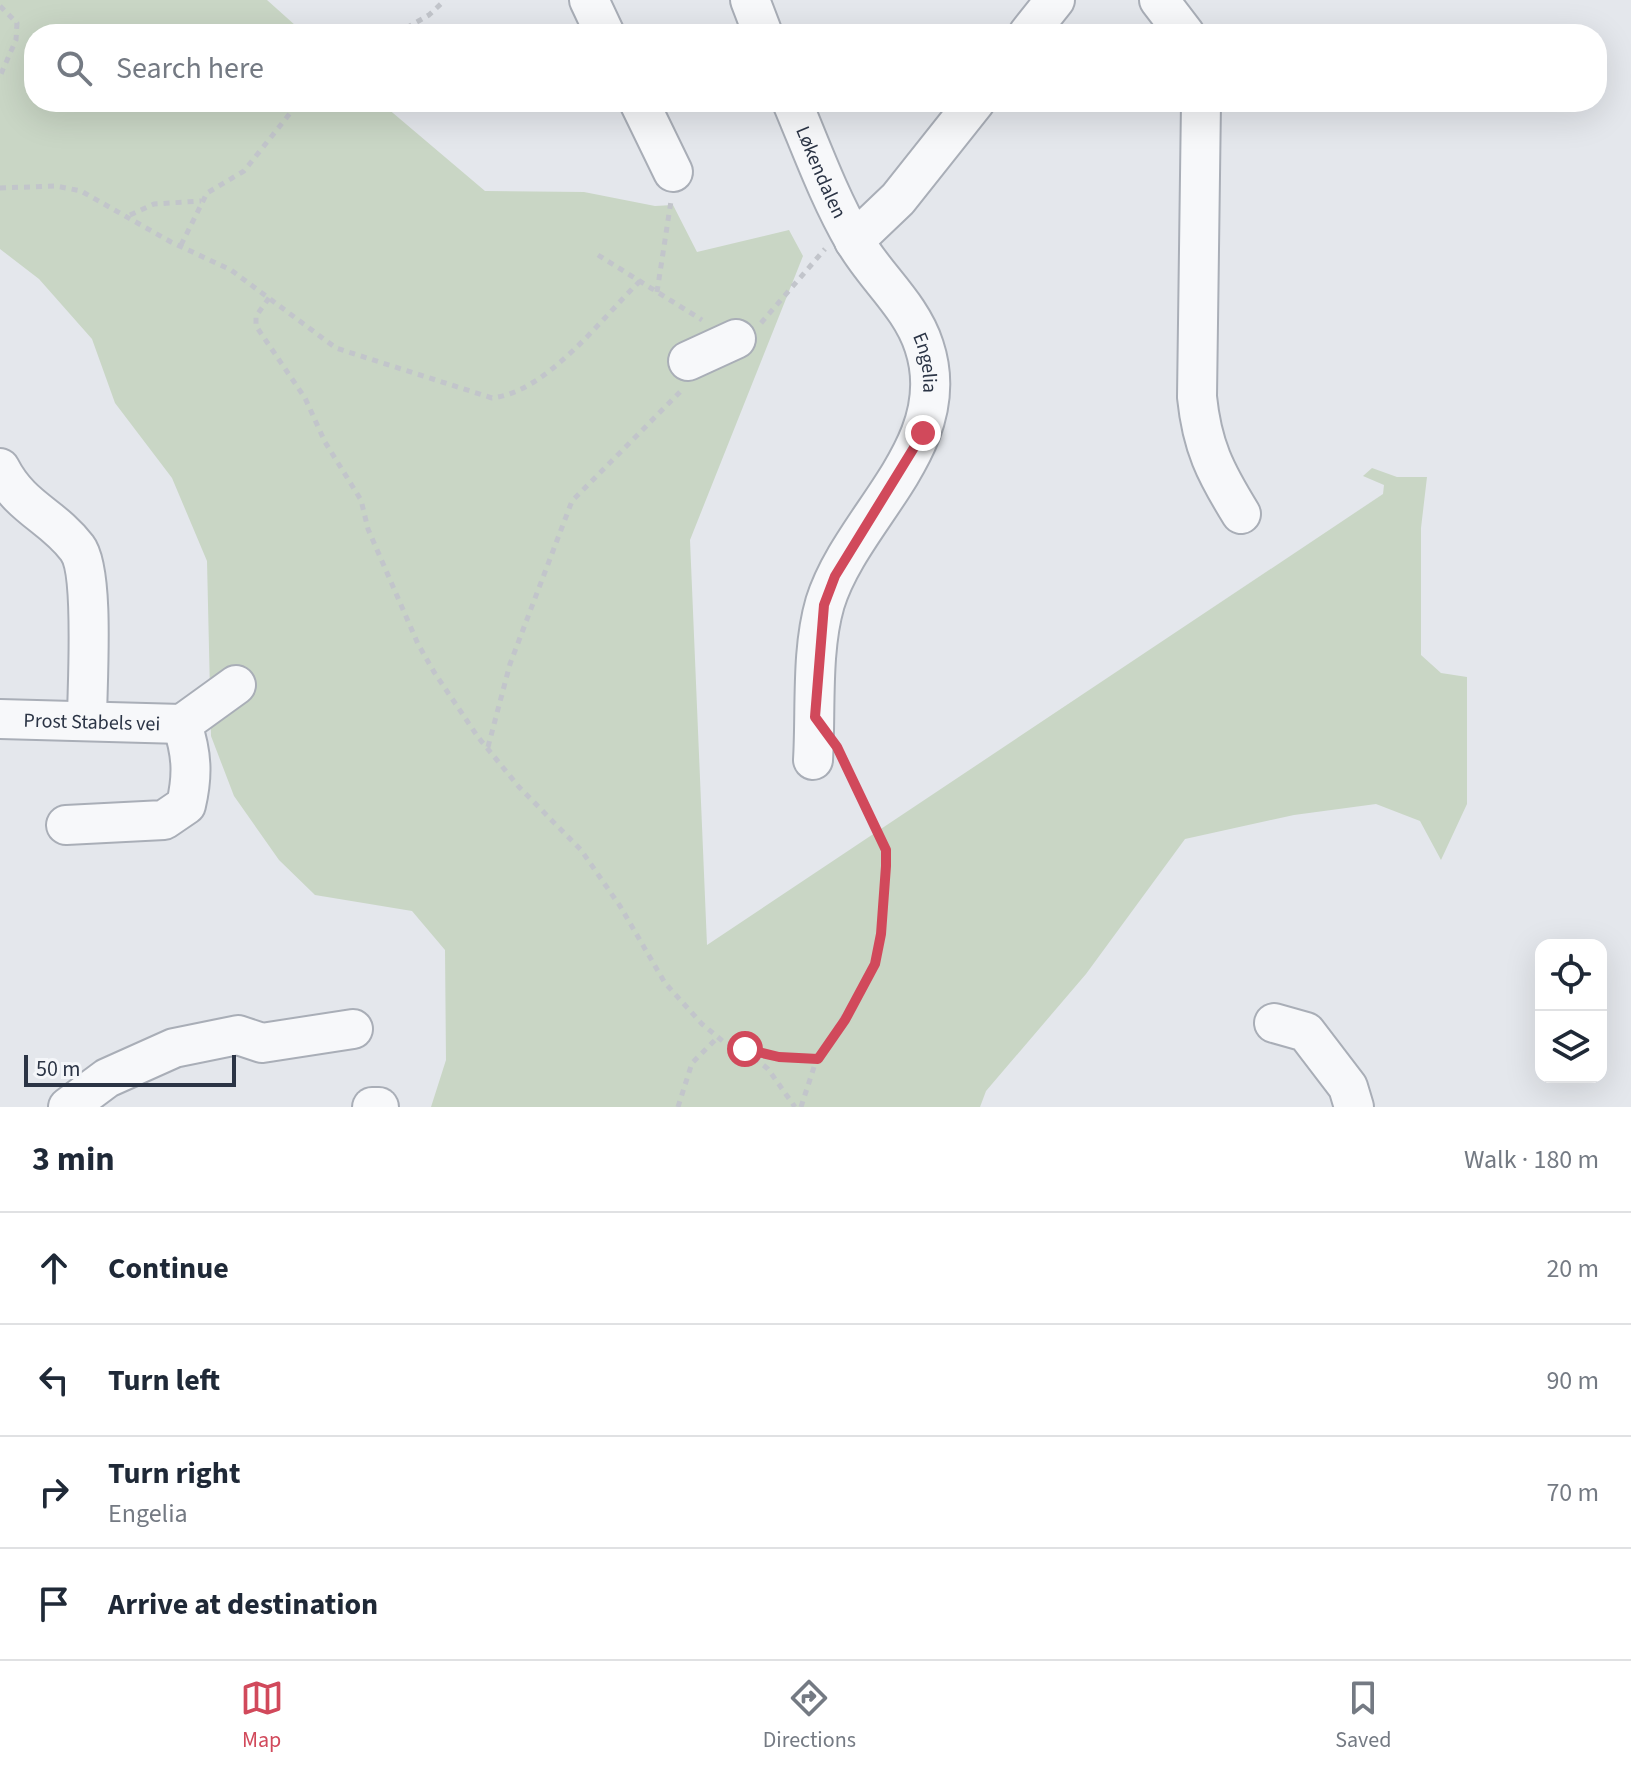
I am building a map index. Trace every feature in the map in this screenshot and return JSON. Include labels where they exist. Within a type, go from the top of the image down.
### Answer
[{"type":"street","points":[[589,0],[600,24]]},
{"type":"street","points":[[750,0],[759,24]]},
{"type":"street","points":[[1036,24],[1055,0]]},
{"type":"street","points":[[1159,0],[1177,24]]},
{"type":"street","points":[[644,112],[673,172]]},
{"type":"street","name":"Løkendalen","points":[[796,112],[854,241]]},
{"type":"street","points":[[854,241],[898,199],[967,112]]},
{"type":"street","points":[[1201,112],[1197,397],[1200,432],[1212,467],[1241,514]]},
{"type":"street","name":"Engelia","points":[[827,759],[824,605],[835,576],[923,433],[930,391],[925,347],[913,322],[854,241]]},
{"type":"street","points":[[693,359],[736,339]]},
{"type":"street","points":[[0,468],[15,494],[64,534],[84,560],[87,721]]},
{"type":"street","name":"Prost Stabels vei","points":[[0,719],[182,724],[236,685]]},
{"type":"street","name":"Prost Stabels vei","points":[[66,825],[164,820],[186,805],[192,780],[192,752],[182,724]]},
{"type":"street","points":[[1274,1023],[1306,1032],[1348,1087],[1354,1107]]},
{"type":"street","points":[[68,1107],[107,1078],[174,1048],[238,1035],[262,1043],[353,1029]]},
{"type":"street","points":[[372,1107],[379,1107]]},
{"type":"path","points":[[413,24],[445,0]]},
{"type":"path","points":[[0,6],[17,23],[16,40],[0,76]]},
{"type":"path","points":[[181,245],[207,193],[244,171],[291,112]]},
{"type":"path","points":[[657,292],[673,172]]},
{"type":"path","points":[[0,188],[56,186],[81,191],[231,270],[336,348],[492,398],[511,396],[540,378],[640,281]]},
{"type":"path","points":[[130,216],[154,204],[202,201]]},
{"type":"path","points":[[598,255],[736,339],[756,330],[824,250],[854,241]]},
{"type":"path","points":[[269,298],[256,316],[256,326],[305,398],[325,442],[361,500],[368,529],[418,644],[487,748],[519,787],[574,841],[620,906],[665,983],[718,1037],[745,1049],[779,1057],[818,1059]]},
{"type":"path","points":[[487,748],[510,664],[572,501],[672,403],[700,370],[693,359]]},
{"type":"path","points":[[801,1107],[818,1059],[845,1020],[875,964],[886,893],[886,850],[827,759]]},
{"type":"path","points":[[678,1107],[692,1063],[718,1037]]},
{"type":"path","points":[[745,1049],[768,1069],[795,1107]]},
{"type":"green space","points":[[0,0],[267,0],[294,24],[24,24],[24,112],[392,112],[485,191],[584,192],[655,206],[673,205],[697,252],[789,230],[803,256],[690,540],[707,945],[1383,494],[1384,485],[1363,476],[1372,468],[1397,477],[1427,477],[1421,528],[1421,655],[1441,673],[1467,677],[1467,804],[1441,860],[1420,821],[1376,804],[1294,815],[1185,839],[1086,974],[986,1091],[980,1107],[431,1107],[446,1060],[445,950],[412,911],[315,895],[279,860],[234,796],[211,736],[207,561],[172,478],[115,403],[92,339],[39,279],[0,249]]},
{"type":"route","points":[[745,1049],[779,1057],[818,1059],[845,1020],[875,964],[886,893],[886,850],[860,801],[837,747],[815,717],[819,644],[824,605],[835,576],[923,433]]}]
